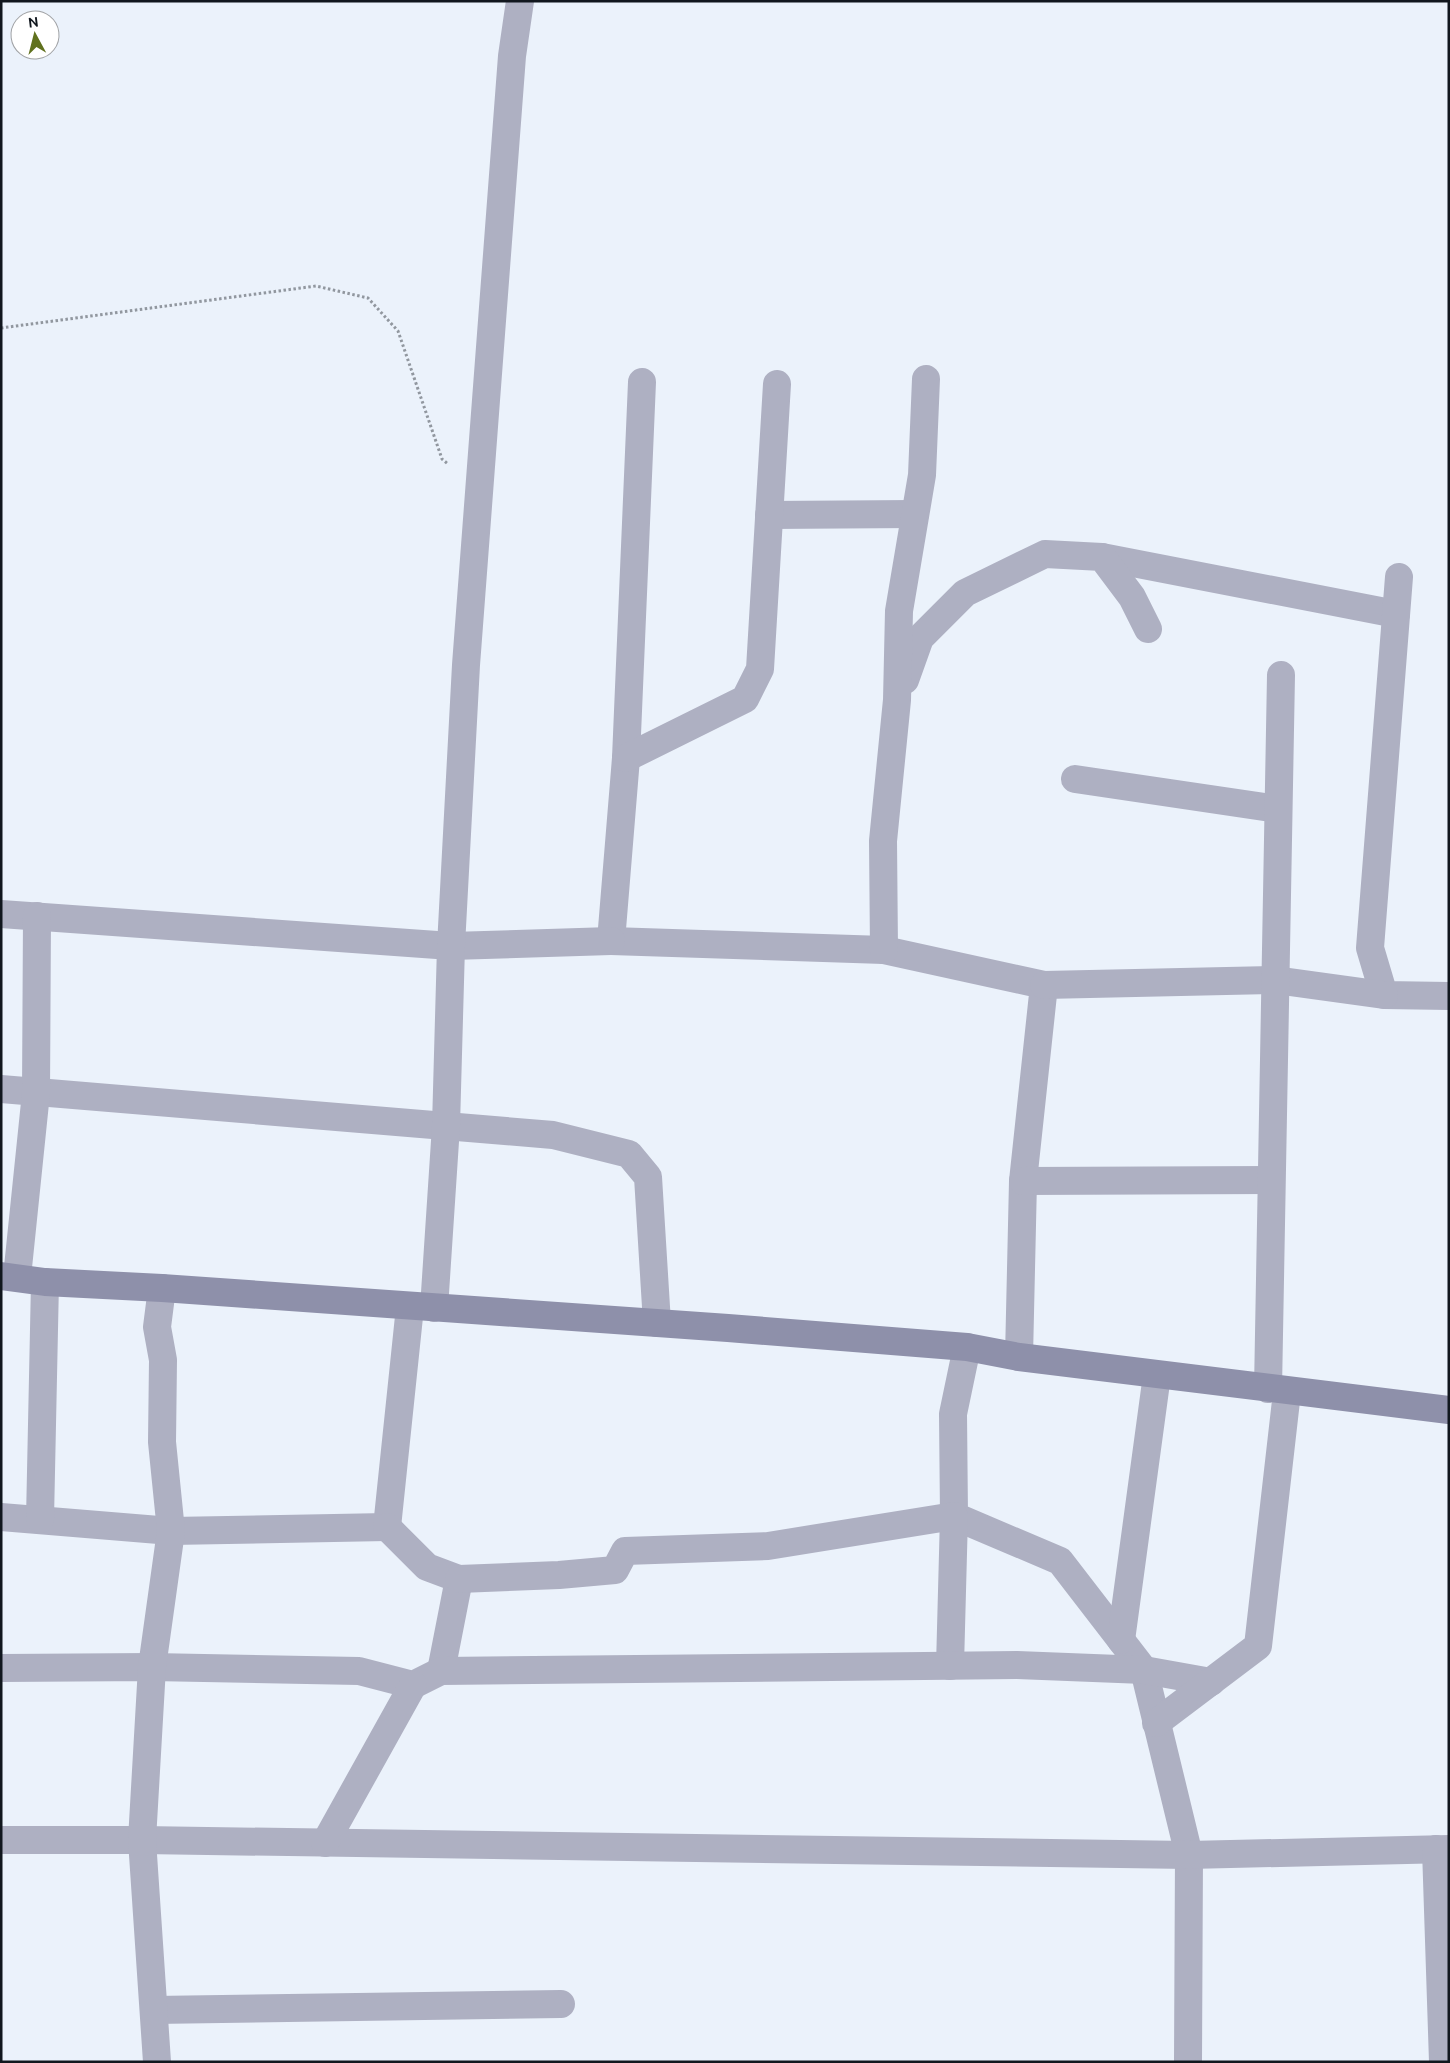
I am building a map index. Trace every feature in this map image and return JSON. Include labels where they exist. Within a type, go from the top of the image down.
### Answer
[{"type":"main road","points":[[9,1277],[45,1282],[162,1288],[966,1347],[1018,1357],[1449,1410]]},
{"type":"street","points":[[387,1527],[422,1308],[446,1126],[451,946],[466,665],[512,56],[520,1]]},
{"type":"street","points":[[884,950],[883,841],[897,700],[900,611],[922,475],[926,379]]},
{"type":"street","points":[[611,940],[626,758],[642,382]]},
{"type":"street","points":[[626,758],[745,699],[760,669],[777,384]]},
{"type":"street","points":[[769,515],[916,514]]},
{"type":"street","points":[[897,700],[920,638],[965,592],[1045,554],[1102,557],[1396,614]]},
{"type":"street","points":[[1102,557],[1132,597],[1148,629]]},
{"type":"street","points":[[1384,995],[1370,948],[1399,577]]},
{"type":"street","points":[[1156,1723],[1258,1646],[1278,1390],[1272,1180],[1281,675]]},
{"type":"street","points":[[1075,779],[1278,809]]},
{"type":"street","points":[[1,914],[451,946],[611,940],[884,950],[1044,985],[1275,980],[1384,995],[1449,996]]},
{"type":"street","points":[[9,1277],[36,1093],[37,916]]},
{"type":"street","points":[[1018,1357],[1023,1181],[1044,985]]},
{"type":"street","points":[[1,1089],[553,1135],[629,1154],[648,1177],[657,1323]]},
{"type":"street","points":[[1023,1181],[1272,1180]]},
{"type":"street","points":[[40,1519],[45,1282]]},
{"type":"street","points":[[157,2062],[142,1840],[152,1666],[171,1531],[162,1442],[163,1360],[157,1327],[162,1288]]},
{"type":"street","points":[[950,1666],[954,1516],[952,1414],[966,1347]]},
{"type":"street","points":[[1121,1640],[1157,1375]]},
{"type":"street","points":[[1,1516],[171,1531],[387,1527],[426,1567],[460,1579],[559,1575],[615,1570],[625,1551],[768,1546],[954,1516],[1060,1561],[1144,1670],[1189,1855],[1188,2062]]},
{"type":"street","points":[[441,1671],[460,1579]]},
{"type":"street","points":[[325,1843],[413,1685],[441,1671],[1017,1665],[1144,1670],[1211,1682]]},
{"type":"street","points":[[1,1668],[152,1666],[359,1671],[413,1685]]},
{"type":"street","points":[[1,1840],[142,1840],[1189,1855],[1442,1849],[1443,2062]]},
{"type":"street","points":[[154,2010],[561,2004]]},
{"type":"path","points":[[1,328],[316,286],[368,298],[398,331],[442,459],[479,492]]}]
